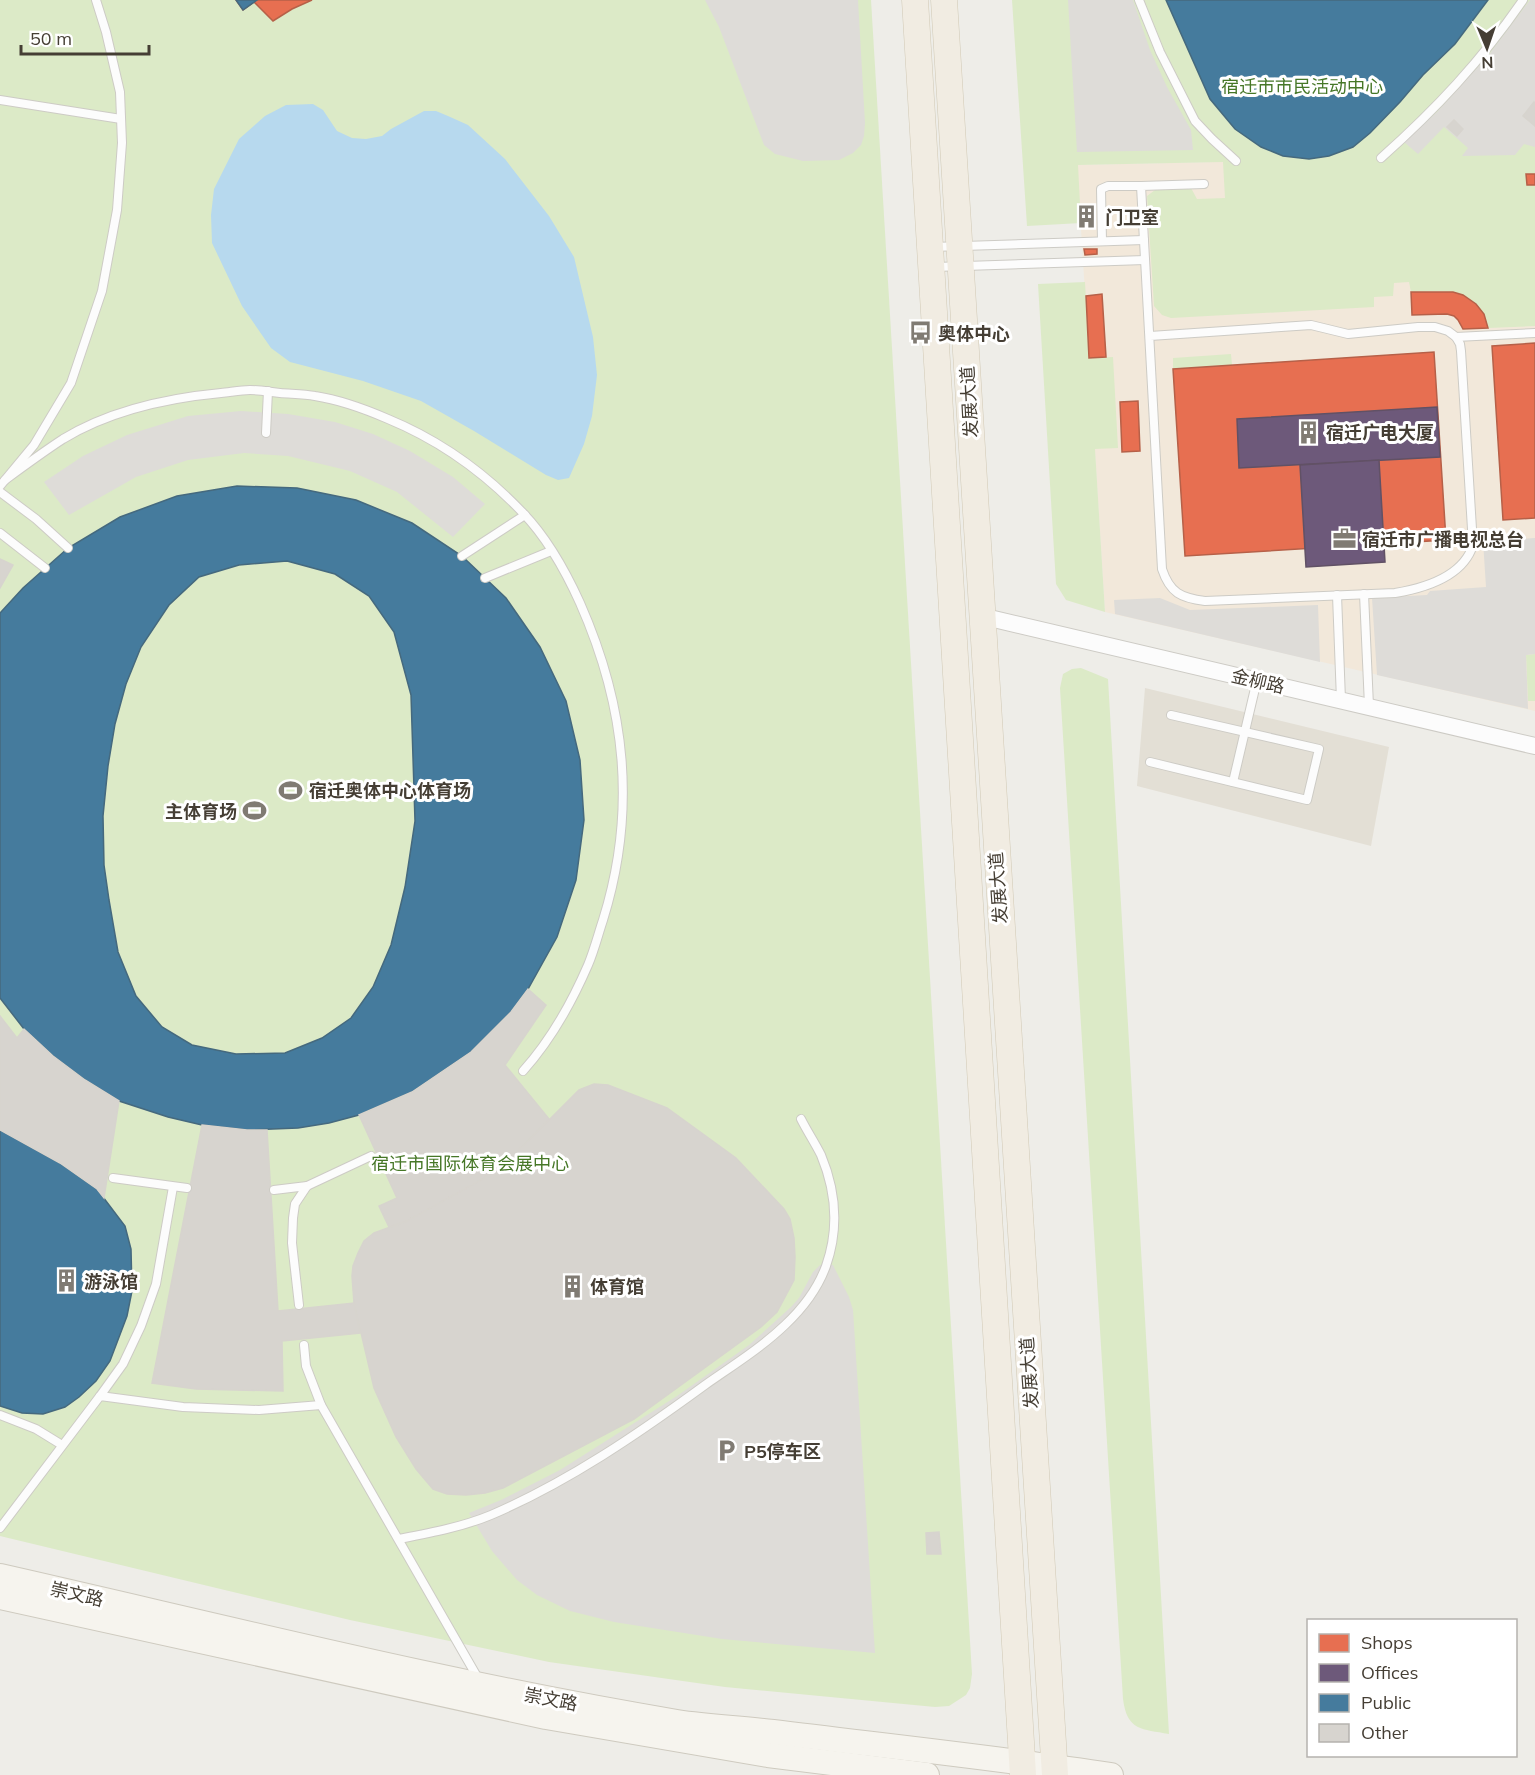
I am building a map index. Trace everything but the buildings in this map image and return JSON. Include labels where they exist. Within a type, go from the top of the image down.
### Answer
[{"type":"main road","name":"发展大道","points":[[915,0],[1022,1769]]},
{"type":"main road","name":"发展大道","points":[[944,0],[1054,1771]]},
{"type":"street","name":"金柳路","points":[[981,616],[1535,746]]},
{"type":"street","name":"崇文路","points":[[0,1576],[383,1664],[547,1699],[681,1722],[768,1731],[1022,1769],[1111,1775]]},
{"type":"street","name":"崇文路","points":[[0,1597],[546,1717],[768,1755],[927,1775]]},
{"type":"lane","points":[[2,483],[34,445],[71,383],[102,291],[117,210],[122,143],[120,92],[96,0]]},
{"type":"lane","points":[[1139,0],[1160,52],[1195,121],[1236,161]]},
{"type":"lane","points":[[1381,158],[1449,94],[1480,59],[1523,0]]},
{"type":"lane","points":[[0,100],[121,120]]},
{"type":"lane","points":[[1102,242],[1101,189],[1108,186],[1204,184]]},
{"type":"lane","points":[[1142,186],[1162,569],[1167,583],[1176,592],[1205,601],[1395,592],[1413,590],[1436,582],[1456,570],[1470,553],[1473,545],[1461,344],[1448,331],[1435,327],[1418,327],[1348,334],[1311,326],[1150,336]]},
{"type":"lane","points":[[931,257],[1144,240]]},
{"type":"lane","points":[[931,257],[1145,260]]},
{"type":"lane","points":[[1456,337],[1535,333]]},
{"type":"lane","points":[[2,483],[65,438],[99,422],[136,409],[194,396],[250,390],[316,396],[360,407],[406,427],[440,445],[482,476],[525,514],[568,576],[590,626],[609,682],[619,728],[623,770],[622,827],[612,891],[589,964],[537,1056],[523,1071]]},
{"type":"lane","points":[[266,433],[268,392]]},
{"type":"lane","points":[[0,492],[36,519],[68,548]]},
{"type":"lane","points":[[462,556],[525,514]]},
{"type":"lane","points":[[0,533],[45,568]]},
{"type":"lane","points":[[485,578],[551,551]]},
{"type":"lane","points":[[1364,594],[1369,706]]},
{"type":"lane","points":[[1338,595],[1341,700]]},
{"type":"lane","points":[[1233,782],[1257,680]]},
{"type":"lane","points":[[1150,762],[1307,800],[1319,749],[1171,715]]},
{"type":"lane","points":[[399,1539],[483,1518],[545,1488],[660,1418],[785,1326],[819,1283],[835,1233],[830,1185],[820,1155],[801,1119]]},
{"type":"lane","points":[[274,1190],[307,1186],[371,1156]]},
{"type":"lane","points":[[113,1178],[187,1188]]},
{"type":"lane","points":[[299,1305],[292,1243],[293,1218],[296,1204],[307,1186]]},
{"type":"lane","points":[[0,1528],[123,1364],[141,1326],[156,1284],[173,1187]]},
{"type":"lane","points":[[304,1345],[306,1366],[321,1405],[483,1685]]},
{"type":"lane","points":[[100,1396],[183,1407],[259,1410],[321,1405]]},
{"type":"lane","points":[[0,1415],[36,1429],[62,1445]]},
{"type":"shaded area","points":[[705,0],[858,0],[865,123],[861,145],[853,153],[839,160],[803,161],[775,154],[764,145],[719,27]]},
{"type":"shaded area","points":[[1068,0],[1133,0],[1150,50],[1191,130],[1193,150],[1077,152]]},
{"type":"shaded area","points":[[1530,0],[1535,0],[1535,147],[1524,144],[1515,155],[1462,156],[1468,148],[1444,127],[1418,154],[1404,142],[1437,112],[1488,56]]},
{"type":"shaded area","points":[[1535,155],[1535,711],[1105,612],[1077,165]]},
{"type":"shaded area","points":[[241,411],[288,414],[335,422],[373,434],[410,451],[453,477],[485,504],[453,537],[397,492],[350,471],[288,456],[244,453],[188,460],[136,477],[69,515],[44,482],[83,456],[127,435],[188,416]]},
{"type":"shaded area","points":[[1535,538],[1535,654],[1526,655],[1528,709],[1377,675],[1372,598],[1427,595],[1430,591],[1486,587],[1483,541]]},
{"type":"shaded area","points":[[1160,598],[1190,610],[1318,605],[1320,662],[1115,614],[1114,600]]},
{"type":"shaded area","points":[[1145,688],[1389,747],[1371,846],[1137,786]]},
{"type":"shaded area","name":"P5停车区","points":[[820,1265],[833,1265],[853,1310],[875,1653],[722,1639],[614,1622],[570,1611],[537,1595],[517,1580],[492,1551],[469,1513],[501,1500],[560,1470],[677,1396],[749,1345],[791,1307]]},
{"type":"green space","name":"宿迁市国际体育会展中心","points":[[0,0],[871,0],[972,1674],[970,1688],[966,1695],[949,1706],[935,1707],[725,1687],[549,1662],[350,1620],[0,1536]]},
{"type":"green space","name":"宿迁市市民活动中心","points":[[1012,0],[1535,0],[1535,326],[1488,328],[1476,304],[1468,298],[1448,292],[1411,292],[1409,282],[1394,283],[1393,296],[1374,297],[1374,307],[1171,318],[1162,315],[1154,306],[1147,196],[1155,190],[1191,188],[1197,199],[1225,198],[1223,162],[1078,165],[1081,223],[1027,226]]},
{"type":"green space","points":[[1085,282],[1089,358],[1113,357],[1118,448],[1095,449],[1105,612],[1066,600],[1056,584],[1038,284]]},
{"type":"green space","points":[[1231,354],[1232,365],[1173,369],[1173,358]]},
{"type":"green space","points":[[1535,654],[1535,701],[1528,701],[1526,655]]},
{"type":"green space","points":[[1081,668],[1108,679],[1169,1734],[1137,1727],[1128,1717],[1123,1699],[1060,688],[1063,674],[1072,669]]},
{"type":"water","points":[[313,104],[323,110],[337,131],[352,138],[366,139],[382,136],[424,111],[436,111],[468,125],[505,159],[549,216],[574,257],[593,337],[597,375],[592,416],[584,444],[569,478],[558,480],[546,475],[421,401],[363,381],[290,362],[271,348],[242,306],[212,243],[211,215],[214,189],[239,139],[265,116],[286,105]]},
{"type":"place","name":"门卫室","points":[[1087,217]]},
{"type":"place","name":"奥体中心","points":[[920,333]]},
{"type":"place","name":"宿迁广电大厦","points":[[1308,432]]},
{"type":"place","name":"宿迁市广播电视总台","points":[[1344,539]]},
{"type":"place","name":"宿迁奥体中心体育场","points":[[291,790]]},
{"type":"place","name":"主体育场","points":[[255,811]]},
{"type":"place","name":"游泳馆","points":[[66,1281]]},
{"type":"place","name":"体育馆","points":[[572,1286]]},
{"type":"place","name":"P5停车区","points":[[726,1451]]}]
